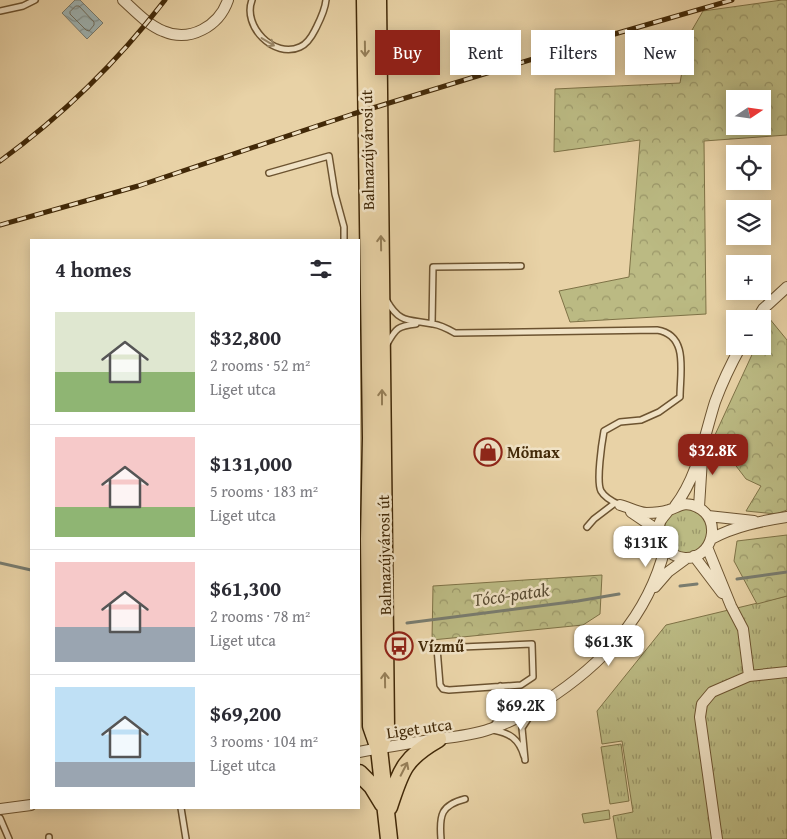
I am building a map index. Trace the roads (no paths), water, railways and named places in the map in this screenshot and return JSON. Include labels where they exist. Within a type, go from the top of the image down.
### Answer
[{"type":"main road","name":"Balmazújvárosi út","points":[[365,0],[371,726],[379,749],[389,839]]},
{"type":"main road","name":"Balmazújvárosi út","points":[[378,0],[386,728],[379,749]]},
{"type":"main road","points":[[387,811],[407,762],[421,749],[438,739]]},
{"type":"main road","points":[[360,773],[372,786],[387,811]]},
{"type":"street","points":[[123,0],[164,32],[186,34],[202,30],[216,21],[228,0]]},
{"type":"street","points":[[762,310],[787,287]]},
{"type":"street","points":[[731,606],[690,557],[672,554],[665,548],[660,540],[659,531],[660,522],[688,488],[716,401],[736,355]]},
{"type":"street","points":[[699,507],[704,443]]},
{"type":"street","points":[[618,504],[646,513],[690,504],[699,507],[708,516],[712,530],[709,543],[731,606],[743,629],[748,676]]},
{"type":"street","points":[[618,504],[659,531]]},
{"type":"street","points":[[708,516],[760,521]]},
{"type":"street","points":[[690,557],[724,532],[760,521],[787,517]]},
{"type":"street","name":"Liget utca","points":[[360,752],[463,736],[490,729],[516,719],[570,685],[593,666],[632,623],[648,595],[665,548]]},
{"type":"street","name":"Liget utca","points":[[648,595],[668,572],[690,557]]},
{"type":"street","points":[[717,839],[700,717],[702,704],[712,692],[748,676],[787,672]]},
{"type":"street","points":[[0,809],[30,805]]},
{"type":"lane","points":[[0,11],[23,6],[34,0]]},
{"type":"lane","points":[[252,0],[251,17],[259,36],[274,46],[290,50],[302,47],[311,37],[325,8],[326,0]]},
{"type":"lane","points":[[269,173],[329,156],[335,194],[344,227],[344,239]]},
{"type":"lane","points":[[432,324],[433,267],[521,266]]},
{"type":"lane","points":[[382,291],[393,312],[403,320],[432,324],[455,333],[656,330],[669,333],[676,339],[680,347],[680,397],[659,412],[641,420],[620,422],[604,431],[601,445],[600,488],[606,497],[618,504],[594,519],[587,527]]},
{"type":"lane","points":[[383,352],[396,329],[402,325],[422,323]]},
{"type":"lane","points":[[532,644],[533,678],[521,685],[500,686],[443,689],[440,685],[437,648],[532,644]]},
{"type":"lane","points":[[500,686],[507,700],[515,707],[538,706]]},
{"type":"lane","points":[[490,729],[501,717],[503,708],[500,686]]},
{"type":"lane","points":[[490,729],[509,733],[516,738],[526,760],[522,728],[525,721],[538,706]]},
{"type":"lane","points":[[441,839],[441,817],[445,809],[452,802],[466,798]]},
{"type":"lane","points":[[181,809],[186,839]]},
{"type":"lane","points":[[0,818],[9,839]]},
{"type":"water","points":[[75,0],[80,0],[103,23],[87,39],[62,13]]},
{"type":"waterway","points":[[0,563],[30,570]]},
{"type":"waterway","name":"Tócó-patak","points":[[737,579],[787,572]]},
{"type":"waterway","name":"Tócó-patak","points":[[680,586],[697,584]]},
{"type":"waterway","name":"Tócó-patak","points":[[407,623],[619,594]]},
{"type":"railway","points":[[0,161],[23,144],[88,86],[128,45],[165,0]]},
{"type":"railway","points":[[0,225],[138,186],[353,114],[732,0]]},
{"type":"place","name":"Mömax","points":[[488,452]]},
{"type":"place","name":"Vízmű","points":[[399,646]]}]
